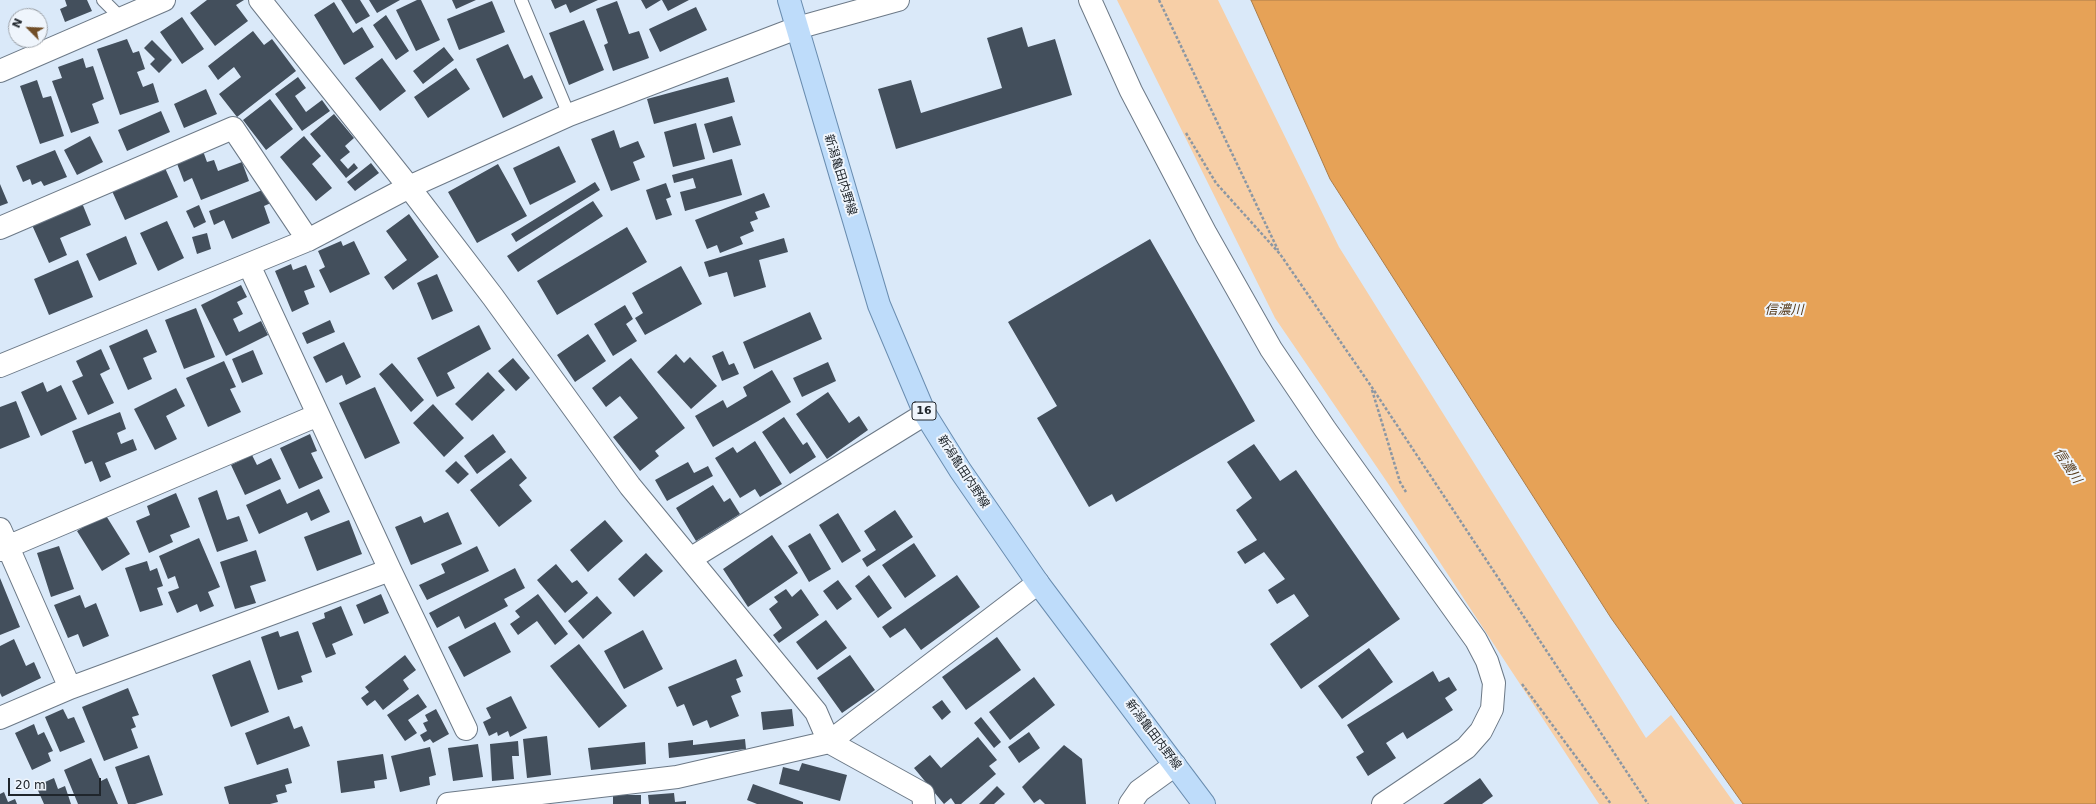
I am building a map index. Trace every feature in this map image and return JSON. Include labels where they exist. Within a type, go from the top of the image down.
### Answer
[{"type":"main road","name":"新潟亀田内野線","points":[[789,0],[879,305],[925,414],[960,470],[1038,583],[1204,804]]},
{"type":"street","points":[[0,71],[164,0]]},
{"type":"street","points":[[260,0],[409,187],[493,297],[630,486],[816,712],[829,742],[923,794],[924,804]]},
{"type":"street","points":[[0,366],[308,240],[409,187],[569,115],[797,28],[898,0]]},
{"type":"street","points":[[1090,0],[1138,105],[1206,234],[1271,349],[1330,436],[1476,640],[1487,661],[1494,683],[1492,709],[1481,731],[1466,748],[1383,804]]},
{"type":"street","points":[[0,228],[233,128],[308,240]]},
{"type":"street","points":[[249,265],[390,570],[466,729]]},
{"type":"street","points":[[690,559],[925,414]]},
{"type":"street","points":[[70,688],[3,542],[318,415]]},
{"type":"street","points":[[0,718],[70,688],[390,570]]},
{"type":"street","points":[[448,804],[677,777],[829,742],[1038,583]]},
{"type":"street","points":[[1130,804],[1140,791],[1175,765]]},
{"type":"lane","points":[[103,0],[121,18]]},
{"type":"lane","points":[[521,0],[569,115]]},
{"type":"path","points":[[1159,0],[1280,254]]},
{"type":"path","points":[[1183,128],[1216,183],[1280,254],[1370,386],[1648,804]]},
{"type":"shaded area","points":[[1117,0],[1218,0],[1339,247],[1646,738],[1671,715],[1735,804],[1599,804],[1387,482],[1275,318]]},
{"type":"water","name":"信濃川","points":[[1251,0],[2096,0],[2096,804],[1743,804],[1611,618],[1330,179]]},
{"type":"building","points":[[65,0],[87,0],[92,11],[65,22],[60,9],[67,6]]},
{"type":"building","points":[[207,0],[244,0],[236,5],[248,21],[215,46],[190,13]]},
{"type":"building","points":[[341,0],[360,0],[370,16],[356,24]]},
{"type":"building","points":[[369,0],[400,0],[377,13]]},
{"type":"building","points":[[417,0],[421,0],[440,40],[416,51],[396,10]]},
{"type":"building","points":[[452,0],[476,0],[456,9]]},
{"type":"building","points":[[551,0],[598,0],[570,13],[566,4],[555,9]]},
{"type":"building","points":[[641,0],[661,0],[646,9]]},
{"type":"building","points":[[662,0],[689,0],[668,11]]},
{"type":"building","points":[[492,1],[505,32],[459,50],[447,19]]},
{"type":"building","points":[[617,1],[629,34],[639,31],[649,58],[613,71],[604,45],[608,43],[596,9]]},
{"type":"building","points":[[334,2],[353,33],[362,27],[374,47],[344,65],[314,15]]},
{"type":"building","points":[[696,7],[707,30],[660,52],[649,29]]},
{"type":"building","points":[[386,15],[409,51],[396,60],[373,25]]},
{"type":"building","points":[[182,17],[204,49],[182,64],[160,32]]},
{"type":"building","points":[[584,20],[604,70],[569,85],[549,33]]},
{"type":"building","points":[[1022,27],[1028,47],[1055,39],[1072,95],[896,149],[878,89],[911,80],[921,113],[1002,88],[987,38]]},
{"type":"building","points":[[253,31],[264,45],[272,39],[296,71],[237,117],[219,94],[241,77],[234,67],[218,80],[208,66]]},
{"type":"building","points":[[127,39],[133,53],[139,51],[145,69],[137,72],[143,87],[153,83],[159,102],[120,115],[97,49]]},
{"type":"building","points":[[152,40],[172,60],[159,73],[150,64],[155,59],[144,48]]},
{"type":"building","points":[[508,44],[524,79],[532,75],[543,98],[503,118],[476,59]]},
{"type":"building","points":[[444,47],[454,60],[423,84],[413,71]]},
{"type":"building","points":[[83,58],[86,68],[93,66],[104,99],[92,104],[99,123],[71,133],[52,81],[62,78],[58,67]]},
{"type":"building","points":[[382,58],[406,91],[380,111],[355,78]]},
{"type":"building","points":[[456,68],[470,89],[428,118],[414,97]]},
{"type":"building","points":[[298,77],[306,88],[295,96],[306,112],[322,100],[330,111],[302,131],[275,94]]},
{"type":"building","points":[[728,77],[735,102],[654,124],[647,99]]},
{"type":"building","points":[[37,80],[43,98],[51,96],[64,136],[40,144],[20,86]]},
{"type":"building","points":[[206,89],[217,114],[184,128],[174,104]]},
{"type":"building","points":[[270,99],[293,129],[266,150],[243,120]]},
{"type":"building","points":[[161,111],[170,132],[127,151],[118,130]]},
{"type":"building","points":[[334,114],[354,138],[345,146],[350,152],[340,160],[348,169],[354,163],[358,168],[346,178],[310,134]]},
{"type":"building","points":[[732,116],[741,145],[713,153],[704,124]]},
{"type":"building","points":[[696,123],[705,159],[673,167],[664,132]]},
{"type":"building","points":[[614,130],[620,148],[638,141],[645,157],[633,162],[640,180],[611,191],[591,139]]},
{"type":"building","points":[[90,136],[103,162],[77,175],[64,150]]},
{"type":"building","points":[[304,136],[321,156],[312,164],[332,188],[316,201],[280,157]]},
{"type":"building","points":[[559,146],[576,182],[530,205],[513,168]]},
{"type":"building","points":[[55,150],[67,177],[44,186],[41,181],[32,185],[30,179],[23,182],[16,166]]},
{"type":"building","points":[[203,151],[207,162],[214,160],[218,171],[242,162],[249,181],[201,200],[192,178],[184,182],[176,161]]},
{"type":"building","points":[[732,159],[742,195],[685,211],[680,192],[696,188],[693,178],[674,183],[672,175]]},
{"type":"building","points":[[371,163],[379,173],[355,191],[347,182]]},
{"type":"building","points":[[498,164],[527,216],[477,243],[448,192]]},
{"type":"building","points":[[165,168],[178,197],[125,220],[112,191]]},
{"type":"building","points":[[595,182],[600,190],[516,242],[511,234]]},
{"type":"building","points":[[666,183],[671,197],[666,199],[672,215],[656,220],[646,190]]},
{"type":"building","points":[[0,184],[8,203],[0,206]]},
{"type":"building","points":[[265,189],[271,203],[264,206],[270,223],[232,239],[224,220],[214,225],[209,211]]},
{"type":"building","points":[[764,193],[770,207],[755,212],[758,219],[750,222],[754,231],[740,237],[743,244],[720,253],[717,245],[707,249],[695,220]]},
{"type":"building","points":[[593,201],[603,216],[518,272],[507,256]]},
{"type":"building","points":[[82,203],[91,225],[60,238],[67,255],[49,263],[32,225]]},
{"type":"building","points":[[199,205],[206,222],[194,228],[186,211]]},
{"type":"building","points":[[409,214],[439,257],[393,290],[384,277],[407,260],[386,231]]},
{"type":"building","points":[[167,221],[184,258],[158,271],[140,233]]},
{"type":"building","points":[[627,227],[647,262],[557,315],[537,281]]},
{"type":"building","points":[[207,233],[211,249],[197,254],[192,237]]},
{"type":"building","points":[[126,236],[137,264],[99,281],[86,254]]},
{"type":"building","points":[[784,238],[788,252],[759,260],[766,287],[734,297],[727,272],[709,277],[704,262]]},
{"type":"building","points":[[1150,239],[1255,421],[1116,502],[1112,494],[1089,507],[1037,418],[1057,406],[1008,322]]},
{"type":"building","points":[[341,241],[343,246],[354,241],[370,274],[330,293],[319,270],[325,267],[318,251]]},
{"type":"building","points":[[78,260],[93,297],[49,315],[34,279]]},
{"type":"building","points":[[291,264],[293,270],[306,265],[315,287],[304,291],[309,304],[292,312],[275,271]]},
{"type":"building","points":[[681,266],[702,304],[645,335],[635,318],[643,313],[632,293]]},
{"type":"building","points":[[437,274],[453,311],[432,320],[417,283]]},
{"type":"building","points":[[241,285],[247,297],[237,302],[243,314],[233,319],[239,332],[261,321],[268,335],[226,356],[201,305]]},
{"type":"building","points":[[625,305],[633,319],[626,324],[637,341],[613,356],[594,324]]},
{"type":"building","points":[[196,308],[215,357],[184,369],[165,320]]},
{"type":"building","points":[[810,312],[822,339],[754,369],[743,342]]},
{"type":"building","points":[[330,320],[335,332],[307,344],[302,333]]},
{"type":"building","points":[[479,325],[491,349],[447,373],[455,388],[437,397],[417,358]]},
{"type":"building","points":[[147,329],[157,352],[143,358],[152,379],[128,390],[109,346]]},
{"type":"building","points":[[588,334],[606,361],[575,382],[557,355]]},
{"type":"building","points":[[344,342],[361,377],[346,385],[342,375],[326,383],[313,357]]},
{"type":"building","points":[[101,349],[110,369],[100,374],[114,403],[88,415],[72,381],[83,376],[76,361]]},
{"type":"building","points":[[253,350],[263,374],[242,383],[232,359]]},
{"type":"building","points":[[723,351],[729,365],[734,363],[739,374],[722,381],[712,356]]},
{"type":"building","points":[[676,354],[684,363],[690,357],[717,386],[691,409],[657,372]]},
{"type":"building","points":[[513,358],[530,378],[516,391],[498,371]]},
{"type":"building","points":[[631,358],[685,428],[655,451],[659,456],[640,471],[613,437],[638,418],[620,396],[606,407],[592,388]]},
{"type":"building","points":[[224,361],[236,387],[230,389],[241,412],[208,427],[186,378]]},
{"type":"building","points":[[828,362],[836,381],[802,397],[793,378]]},
{"type":"building","points":[[392,363],[424,400],[411,412],[379,374]]},
{"type":"building","points":[[772,370],[791,402],[713,447],[695,416],[723,400],[727,408],[747,396],[743,387]]},
{"type":"building","points":[[488,372],[505,390],[472,421],[455,404]]},
{"type":"building","points":[[43,382],[47,392],[61,385],[77,419],[41,436],[21,392]]},
{"type":"building","points":[[375,387],[400,443],[365,459],[339,403]]},
{"type":"building","points":[[176,388],[185,406],[166,416],[177,439],[155,450],[134,409]]},
{"type":"building","points":[[828,392],[849,423],[859,416],[868,430],[827,459],[796,414]]},
{"type":"building","points":[[16,401],[30,437],[0,449],[0,407]]},
{"type":"building","points":[[433,404],[464,438],[444,457],[413,423]]},
{"type":"building","points":[[120,412],[126,429],[117,433],[121,444],[133,439],[137,450],[105,463],[111,477],[100,482],[92,461],[85,464],[72,431]]},
{"type":"building","points":[[784,417],[803,445],[807,442],[816,457],[790,474],[762,432]]},
{"type":"building","points":[[310,434],[317,451],[311,453],[323,478],[299,489],[280,448]]},
{"type":"building","points":[[493,434],[506,452],[477,474],[464,456]]},
{"type":"building","points":[[755,441],[782,484],[760,497],[755,489],[740,498],[715,458],[733,447],[737,453]]},
{"type":"building","points":[[1254,444],[1280,481],[1296,470],[1400,619],[1301,689],[1270,644],[1309,616],[1294,594],[1277,604],[1268,590],[1285,579],[1264,552],[1245,564],[1237,552],[1257,540],[1236,510],[1252,498],[1227,462]]},
{"type":"building","points":[[252,455],[257,465],[271,458],[281,479],[245,495],[231,465]]},
{"type":"building","points":[[511,458],[527,478],[519,485],[532,501],[499,527],[470,490]]},
{"type":"building","points":[[456,461],[469,474],[458,484],[445,471]]},
{"type":"building","points":[[688,462],[694,473],[708,466],[713,476],[667,501],[655,480]]},
{"type":"building","points":[[713,485],[724,502],[730,498],[740,514],[696,541],[676,508]]},
{"type":"building","points":[[280,489],[287,504],[319,489],[330,512],[311,521],[307,512],[259,534],[246,505]]},
{"type":"building","points":[[217,490],[227,520],[239,516],[248,541],[217,552],[198,498]]},
{"type":"building","points":[[176,493],[190,527],[170,535],[173,542],[149,553],[136,521],[150,515],[147,506]]},
{"type":"building","points":[[895,510],[913,537],[867,567],[862,559],[876,550],[864,531]]},
{"type":"building","points":[[448,512],[462,544],[411,565],[395,527],[421,516],[424,523]]},
{"type":"building","points":[[838,513],[861,551],[842,563],[819,525]]},
{"type":"building","points":[[105,514],[130,554],[102,571],[77,531]]},
{"type":"building","points":[[349,520],[362,554],[317,571],[304,537]]},
{"type":"building","points":[[605,520],[623,541],[588,572],[570,550]]},
{"type":"building","points":[[810,533],[831,569],[809,582],[788,546]]},
{"type":"building","points":[[772,535],[798,573],[748,607],[723,569]]},
{"type":"building","points":[[199,538],[220,587],[208,592],[214,606],[200,612],[197,604],[177,613],[168,592],[179,588],[175,576],[168,579],[159,556]]},
{"type":"building","points":[[914,543],[936,576],[905,598],[882,565]]},
{"type":"building","points":[[59,546],[74,589],[51,597],[37,553]]},
{"type":"building","points":[[477,546],[489,571],[427,600],[419,585],[445,573],[441,564]]},
{"type":"building","points":[[256,550],[266,581],[250,586],[256,603],[235,609],[220,562]]},
{"type":"building","points":[[646,553],[663,571],[634,597],[618,579]]},
{"type":"building","points":[[147,561],[150,571],[157,568],[163,586],[157,588],[163,605],[140,612],[125,568]]},
{"type":"building","points":[[556,564],[572,583],[577,580],[588,593],[565,613],[537,580]]},
{"type":"building","points":[[515,568],[525,588],[504,599],[508,606],[465,629],[459,616],[437,628],[429,613]]},
{"type":"building","points":[[869,575],[892,608],[878,618],[855,586]]},
{"type":"building","points":[[957,575],[980,607],[921,650],[905,628],[890,638],[882,627]]},
{"type":"building","points":[[0,578],[20,627],[0,635]]},
{"type":"building","points":[[838,580],[852,599],[837,610],[823,591]]},
{"type":"building","points":[[786,589],[792,597],[801,589],[819,615],[779,643],[773,635],[782,628],[769,609],[778,602],[774,597]]},
{"type":"building","points":[[381,594],[389,613],[364,624],[356,605]]},
{"type":"building","points":[[538,594],[568,634],[555,645],[537,621],[518,635],[510,624],[520,617],[515,611]]},
{"type":"building","points":[[80,595],[85,608],[96,603],[109,636],[83,647],[78,634],[68,638],[54,605]]},
{"type":"building","points":[[597,596],[612,613],[583,639],[568,621]]},
{"type":"building","points":[[341,606],[353,635],[332,644],[336,654],[326,658],[312,623],[325,618],[324,613]]},
{"type":"building","points":[[826,620],[847,648],[817,670],[796,642]]},
{"type":"building","points":[[495,622],[511,652],[464,677],[448,647]]},
{"type":"building","points":[[643,630],[663,669],[624,689],[604,651]]},
{"type":"building","points":[[278,631],[280,637],[298,631],[312,672],[301,676],[303,682],[278,690],[261,637]]},
{"type":"building","points":[[997,637],[1021,670],[966,710],[942,677]]},
{"type":"building","points":[[14,639],[26,666],[34,662],[41,678],[2,697],[0,693],[0,646]]},
{"type":"building","points":[[579,644],[627,706],[599,728],[550,666]]},
{"type":"building","points":[[1369,648],[1393,682],[1342,719],[1318,686]]},
{"type":"building","points":[[405,655],[416,670],[403,680],[409,689],[383,710],[375,700],[367,706],[361,698],[369,692],[365,687]]},
{"type":"building","points":[[850,655],[875,690],[842,713],[817,678]]},
{"type":"building","points":[[736,659],[743,676],[736,679],[741,692],[731,696],[739,716],[710,728],[707,720],[693,726],[684,704],[677,707],[668,687]]},
{"type":"building","points":[[250,660],[269,712],[231,727],[212,675]]},
{"type":"building","points":[[1433,671],[1439,682],[1449,677],[1457,690],[1445,698],[1453,710],[1407,739],[1403,732],[1386,743],[1396,758],[1368,776],[1356,757],[1364,752],[1347,725]]},
{"type":"building","points":[[1034,677],[1055,705],[1010,740],[989,712]]},
{"type":"building","points":[[128,688],[139,715],[132,717],[136,727],[131,729],[138,748],[104,761],[82,707]]},
{"type":"building","points":[[418,694],[427,707],[408,720],[417,733],[405,741],[387,715]]},
{"type":"building","points":[[511,696],[527,728],[510,737],[508,731],[498,736],[497,732],[489,736],[483,722],[491,718],[486,708]]},
{"type":"building","points":[[942,700],[951,712],[942,720],[932,707]]},
{"type":"building","points":[[63,709],[68,719],[74,717],[85,742],[60,752],[45,717]]},
{"type":"building","points":[[436,709],[449,734],[433,743],[430,739],[424,742],[420,735],[427,731],[423,723],[428,721],[425,715]]},
{"type":"building","points":[[792,709],[794,726],[763,730],[761,712]]},
{"type":"building","points":[[289,716],[294,729],[302,726],[310,746],[257,765],[245,733]]},
{"type":"building","points":[[981,717],[1001,742],[994,748],[974,723]]},
{"type":"building","points":[[34,724],[38,735],[44,732],[53,751],[48,753],[51,761],[32,770],[15,733]]},
{"type":"building","points":[[1029,732],[1040,748],[1019,763],[1008,747]]},
{"type":"building","points":[[547,736],[551,775],[527,778],[523,739]]},
{"type":"building","points":[[978,737],[997,760],[989,766],[996,774],[961,804],[955,804],[951,798],[944,804],[914,768],[930,755],[941,768]]},
{"type":"building","points":[[745,739],[746,749],[669,758],[668,743],[693,740],[693,745]]},
{"type":"building","points":[[518,741],[519,756],[512,756],[514,779],[492,781],[490,744]]},
{"type":"building","points":[[645,742],[646,764],[591,770],[588,748]]},
{"type":"building","points":[[478,744],[483,777],[453,781],[448,748]]},
{"type":"building","points":[[1064,745],[1082,759],[1086,804],[1045,804],[1040,799],[1034,803],[1022,787]]},
{"type":"building","points":[[430,747],[436,775],[429,777],[430,785],[400,792],[391,756]]},
{"type":"building","points":[[383,754],[387,779],[374,781],[375,788],[341,793],[337,761]]},
{"type":"building","points":[[149,755],[163,795],[135,804],[128,804],[115,767]]},
{"type":"building","points":[[91,758],[101,781],[107,778],[118,804],[78,804],[64,770]]},
{"type":"building","points":[[802,763],[847,775],[840,801],[779,784],[783,767],[799,771]]},
{"type":"building","points":[[288,768],[292,783],[285,785],[287,792],[276,795],[278,802],[270,804],[229,804],[224,787]]},
{"type":"building","points":[[54,778],[58,789],[65,786],[71,804],[44,804],[36,786]]},
{"type":"building","points":[[1480,778],[1493,796],[1482,804],[1443,804]]},
{"type":"building","points":[[753,784],[803,802],[803,804],[757,804],[747,800]]},
{"type":"building","points":[[997,786],[1005,794],[994,804],[979,804]]},
{"type":"building","points":[[4,792],[8,802],[15,799],[17,804],[0,804],[0,794]]},
{"type":"building","points":[[674,793],[675,802],[686,801],[686,804],[649,804],[648,795]]},
{"type":"building","points":[[613,795],[641,795],[641,804],[613,804]]}]
